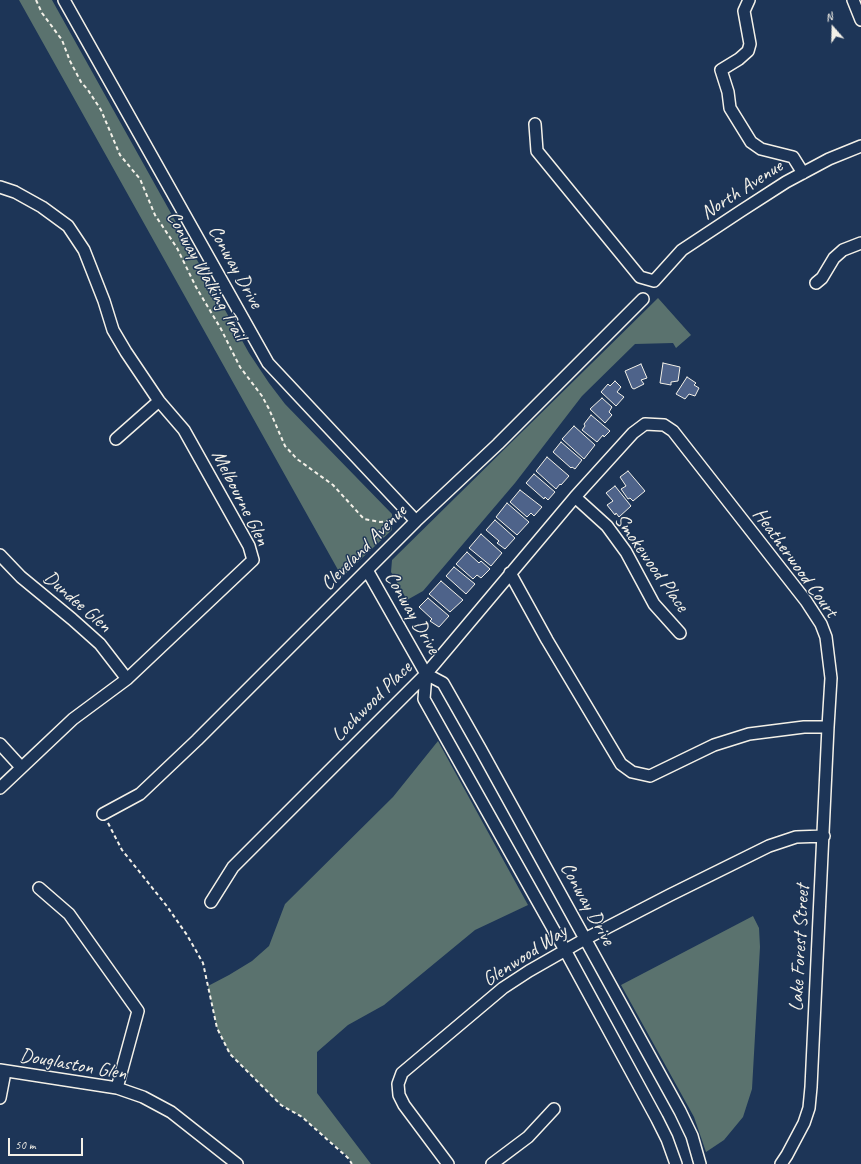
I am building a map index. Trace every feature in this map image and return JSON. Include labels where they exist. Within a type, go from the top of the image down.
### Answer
[{"type":"street","name":"Conway Drive","points":[[64,0],[268,363],[416,521]]},
{"type":"street","points":[[749,0],[744,11],[750,44],[748,51],[739,59],[721,70],[728,92],[730,108],[751,142],[761,149],[793,157],[803,173]]},
{"type":"street","points":[[854,0],[860,14]]},
{"type":"street","name":"North Avenue","points":[[535,124],[536,151],[640,277],[654,281],[682,250],[786,182],[829,159],[861,146]]},
{"type":"street","name":"Melbourne Glen","points":[[0,187],[15,192],[36,203],[68,226],[84,250],[104,301],[113,330],[159,401],[184,430],[249,546],[253,560],[127,679],[73,719],[0,788]]},
{"type":"street","points":[[816,283],[822,278],[834,258],[843,250],[861,243]]},
{"type":"street","name":"Cleveland Avenue","points":[[103,814],[140,794],[416,521],[498,444],[643,299]]},
{"type":"street","points":[[116,439],[159,401]]},
{"type":"street","name":"Heatherwood Court","points":[[633,433],[645,424],[664,425],[673,431],[821,624],[826,637],[831,678],[828,727]]},
{"type":"street","name":"Lochwood Place","points":[[211,902],[233,867],[426,674],[575,497],[633,433]]},
{"type":"street","name":"Smokewood Place","points":[[575,497],[607,526],[626,552],[654,604],[680,633]]},
{"type":"street","name":"Dundee Glen","points":[[0,555],[21,577],[100,644],[127,679]]},
{"type":"street","name":"Conway Drive","points":[[367,570],[426,674],[443,683],[680,1111],[692,1136],[700,1164]]},
{"type":"street","points":[[510,573],[547,640],[621,764],[632,772],[650,776],[714,745],[749,734],[804,727],[828,727]]},
{"type":"street","name":"Conway Drive","points":[[426,674],[424,699],[565,950],[667,1139],[676,1164]]},
{"type":"street","name":"Lake Forest Street","points":[[781,1164],[788,1155],[804,1123],[809,1108],[824,836],[828,727]]},
{"type":"street","points":[[0,744],[21,768]]},
{"type":"street","name":"Glenwood Way","points":[[448,1164],[404,1105],[399,1095],[398,1084],[402,1073],[503,988],[565,950],[670,895],[769,846],[796,838],[824,836]]},
{"type":"street","points":[[39,888],[69,914],[138,1011],[116,1088]]},
{"type":"street","points":[[0,1098],[2,1071]]},
{"type":"street","name":"Douglaston Glen","points":[[2,1071],[116,1088],[143,1097],[171,1112],[234,1163]]},
{"type":"street","points":[[492,1164],[528,1137],[554,1109]]},
{"type":"path","name":"Conway Walking Trail","points":[[36,0],[42,13],[62,40],[80,82],[88,90],[101,110],[120,155],[140,179],[155,214],[177,248],[196,287],[221,329],[240,367],[262,396],[285,446],[297,459],[333,485],[364,519],[380,522],[394,521]]},
{"type":"path","points":[[103,814],[122,850],[179,923],[203,964],[217,1028],[230,1054],[281,1105],[302,1117],[348,1158],[352,1164]]},
{"type":"green space","points":[[19,0],[52,0],[249,353],[285,404],[392,514],[392,530],[342,577]]},
{"type":"green space","points":[[658,298],[691,335],[676,348],[673,343],[635,344],[582,396],[515,483],[423,591],[407,600],[391,572],[392,560]]},
{"type":"green space","points":[[438,741],[528,905],[475,930],[384,1005],[348,1025],[317,1052],[317,1093],[371,1164],[353,1164],[346,1155],[302,1117],[281,1105],[230,1054],[217,1028],[208,986],[252,961],[269,946],[285,904],[393,797]]},
{"type":"green space","points":[[753,916],[759,928],[760,947],[752,1089],[743,1117],[724,1140],[706,1152],[694,1117],[621,985]]},
{"type":"building","points":[[663,363],[680,367],[678,381],[671,382],[671,385],[660,383]]},
{"type":"building","points":[[641,364],[647,378],[641,380],[644,384],[634,389],[632,388],[625,371]]},
{"type":"building","points":[[687,377],[696,383],[694,385],[699,388],[695,396],[689,394],[685,399],[676,394]]},
{"type":"building","points":[[615,381],[621,387],[617,392],[624,397],[616,406],[601,392],[608,384],[610,386]]},
{"type":"building","points":[[602,398],[612,407],[609,412],[612,415],[605,423],[590,409]]},
{"type":"building","points":[[591,415],[610,431],[604,437],[603,435],[597,442],[582,430],[585,426],[584,424]]},
{"type":"building","points":[[574,426],[595,445],[584,459],[562,439]]},
{"type":"building","points":[[561,442],[582,460],[575,469],[572,467],[571,468],[553,452]]},
{"type":"building","points":[[547,457],[569,476],[556,489],[536,471]]},
{"type":"building","points":[[628,471],[645,491],[633,501],[630,498],[628,499],[621,489],[626,486],[620,477]]},
{"type":"building","points":[[534,474],[555,492],[548,500],[545,497],[544,499],[526,483]]},
{"type":"building","points":[[615,486],[631,506],[619,517],[616,513],[615,515],[607,505],[613,501],[606,493]]},
{"type":"building","points":[[520,490],[542,507],[534,516],[531,513],[527,517],[510,502]]},
{"type":"building","points":[[507,503],[529,522],[517,535],[496,517]]},
{"type":"building","points":[[495,520],[515,538],[505,549],[497,543],[499,541],[486,530]]},
{"type":"building","points":[[481,534],[502,553],[491,566],[469,548]]},
{"type":"building","points":[[467,552],[479,563],[481,561],[490,569],[481,578],[477,575],[473,579],[456,564]]},
{"type":"building","points":[[454,567],[475,584],[466,594],[446,576]]},
{"type":"building","points":[[441,581],[463,600],[450,612],[429,594]]},
{"type":"building","points":[[428,598],[449,616],[439,627],[430,621],[432,619],[419,607]]}]
